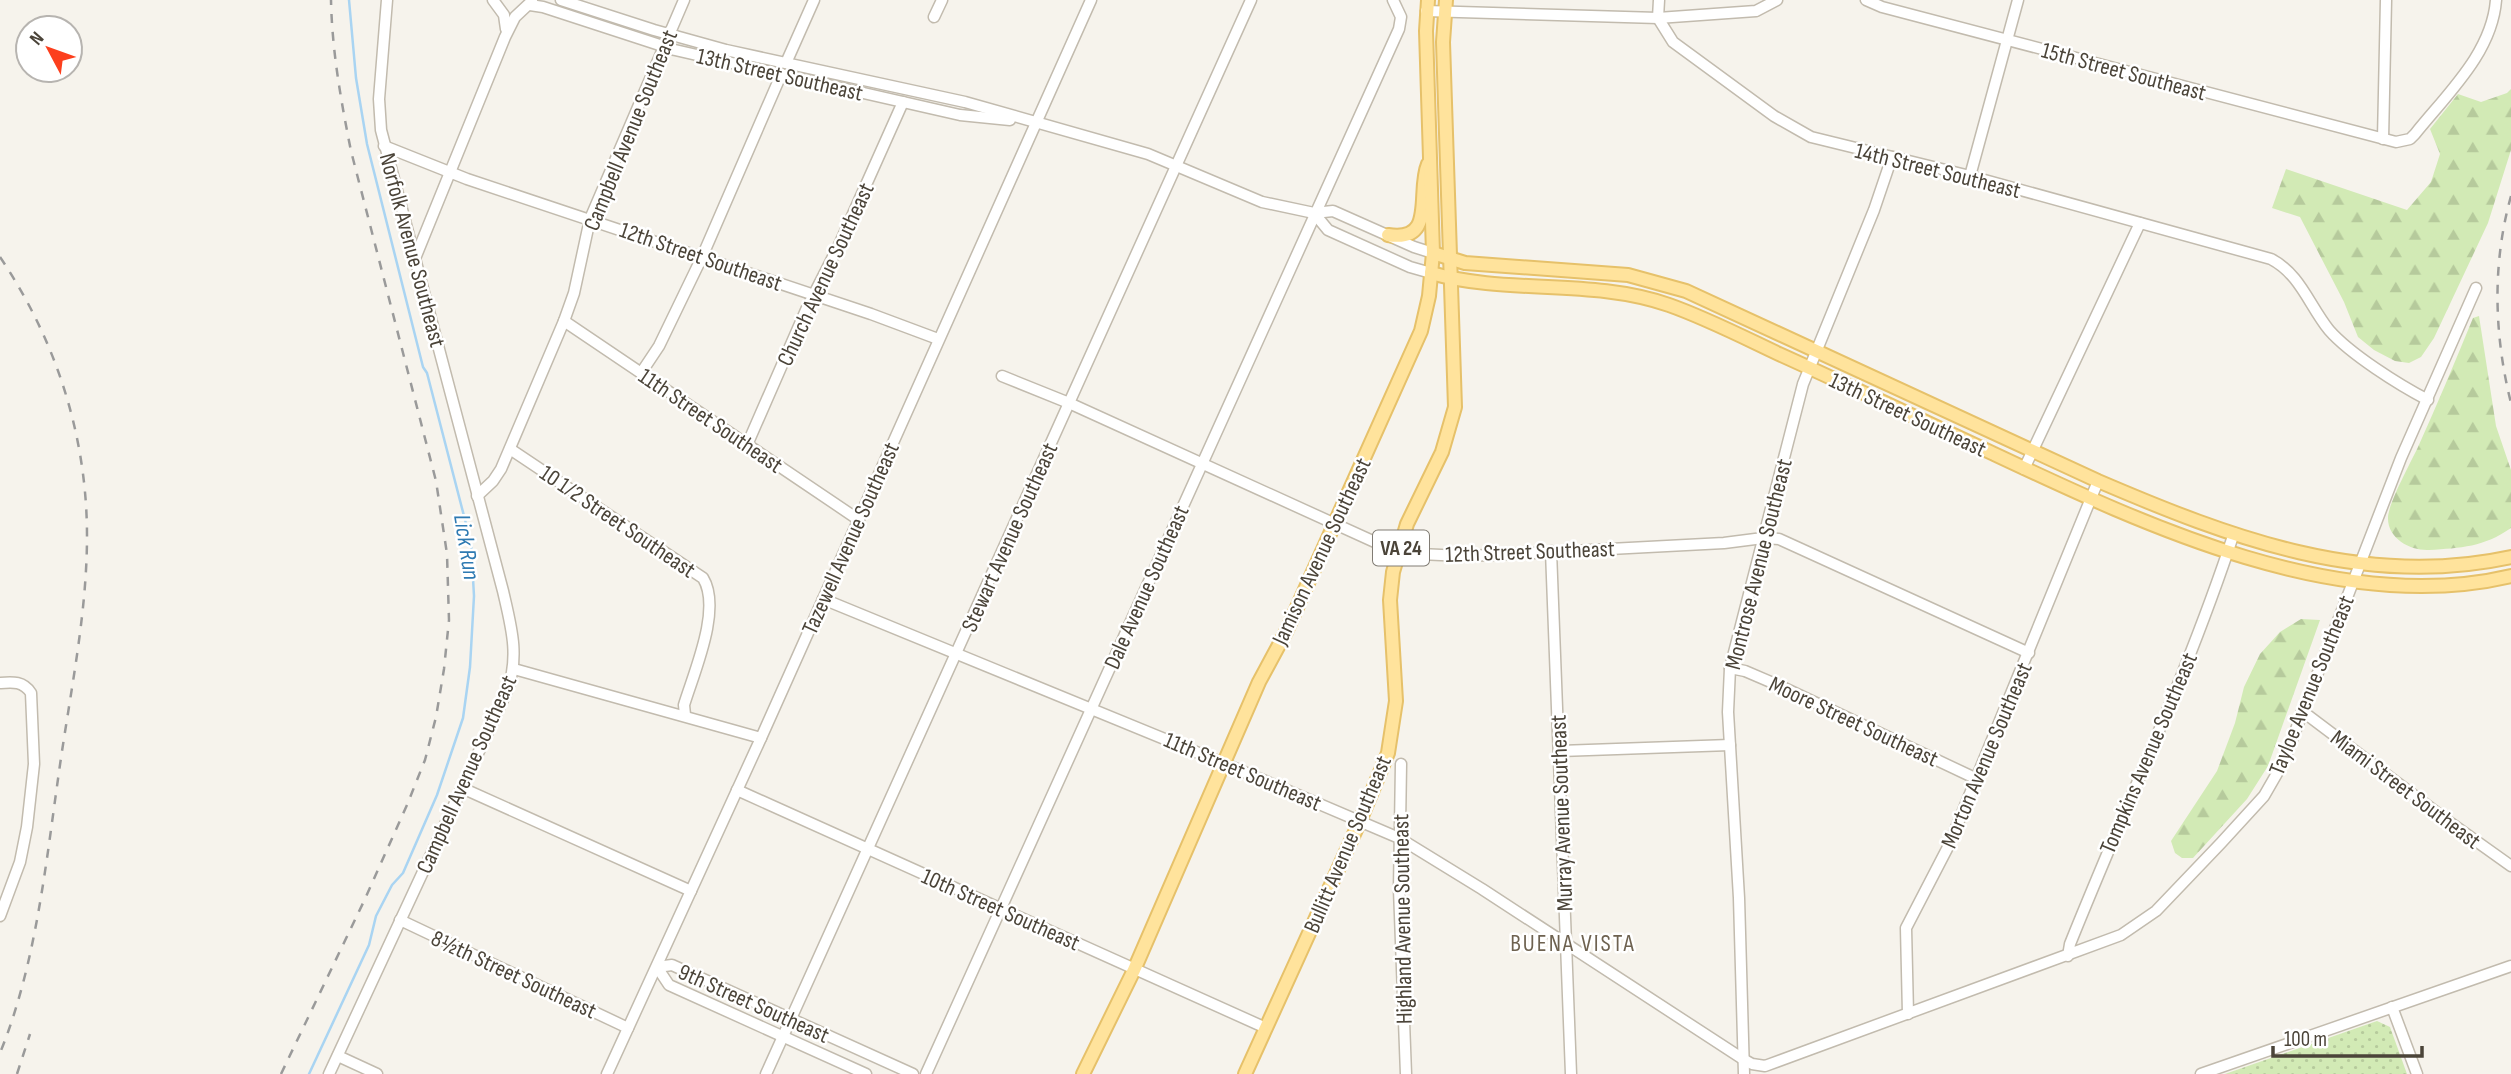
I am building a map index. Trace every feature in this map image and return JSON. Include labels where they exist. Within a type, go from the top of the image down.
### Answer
[{"type":"main road","name":"Jamison Avenue Southeast","points":[[1083,1074],[1134,970],[1259,682],[1286,632],[1426,314],[1433,253],[1427,6]]},
{"type":"main road","name":"VA 24","points":[[1445,6],[1443,42],[1452,279]]},
{"type":"main road","points":[[1388,235],[1404,236],[1419,224],[1423,211],[1422,181],[1430,157]]},
{"type":"main road","name":"13th Street Southeast","points":[[1433,253],[1465,263],[1588,271],[1653,280],[1713,302],[2098,481],[2163,509],[2234,533],[2360,565],[2422,568],[2457,566],[2511,557]]},
{"type":"main road","name":"13th Street Southeast","points":[[1431,273],[1452,279],[1638,297],[1668,305],[2090,499],[2173,532],[2319,576],[2402,587],[2469,583],[2511,576]]},
{"type":"main road","name":"Bullitt Avenue Southeast","points":[[1245,1074],[1382,772],[1393,727],[1395,682],[1390,600],[1394,572],[1407,524],[1442,452],[1455,407],[1452,279]]},
{"type":"street","name":"Norfolk Avenue Southeast","points":[[387,0],[379,99],[381,130],[477,496]]},
{"type":"street","name":"13th Street Southeast","points":[[561,0],[668,35],[965,102],[1035,122],[1177,164],[1262,202],[1314,213],[1333,211],[1433,253]]},
{"type":"street","name":"Campbell Avenue Southeast","points":[[329,1074],[507,691],[513,669],[514,640],[477,496],[493,481],[510,449],[564,321],[574,293],[590,219],[684,0]]},
{"type":"street","points":[[786,63],[814,0]]},
{"type":"street","points":[[934,16],[942,0]]},
{"type":"street","name":"Tazewell Avenue Southeast","points":[[607,1074],[761,738],[1091,0]]},
{"type":"street","name":"Stewart Avenue Southeast","points":[[766,1074],[1251,0]]},
{"type":"street","name":"Dale Avenue Southeast","points":[[926,1074],[1400,24],[1398,8],[1393,0]]},
{"type":"street","points":[[1658,18],[1659,0]]},
{"type":"street","points":[[1427,6],[1658,18],[1756,11],[1777,0]]},
{"type":"street","name":"15th Street Southeast","points":[[1866,0],[1882,7],[2383,139]]},
{"type":"street","points":[[1970,176],[2018,0]]},
{"type":"street","points":[[2386,0],[2383,139],[2404,141],[2415,134],[2481,50],[2493,24],[2496,0]]},
{"type":"street","name":"13th Street Southeast","points":[[496,4],[511,14],[528,6],[543,6],[663,46],[903,103],[960,115],[1035,122]]},
{"type":"street","points":[[496,4],[506,20],[505,37]]},
{"type":"street","points":[[415,256],[505,37],[515,17],[528,6]]},
{"type":"street","name":"14th Street Southeast","points":[[1658,18],[1673,42],[1684,51],[1800,132],[1823,141],[1970,176],[2271,259],[2296,279],[2329,329],[2339,339],[2427,400]]},
{"type":"street","points":[[641,373],[659,346],[702,257],[781,75]]},
{"type":"street","name":"Church Avenue Southeast","points":[[747,444],[903,103]]},
{"type":"street","name":"12th Street Southeast","points":[[384,145],[558,211],[590,219],[814,295],[938,340]]},
{"type":"street","name":"Montrose Avenue Southeast","points":[[1744,1074],[1739,898],[1728,702],[1730,668],[1809,368],[1874,210],[1892,157]]},
{"type":"street","name":"13th Street Southeast","points":[[1314,213],[1328,230],[1410,267],[1431,273]]},
{"type":"street","points":[[2024,469],[2140,223]]},
{"type":"street","name":"Tayloe Avenue Southeast","points":[[1743,1059],[1765,1066],[2121,936],[2156,911],[2264,796],[2283,763],[2401,458],[2476,288]]},
{"type":"street","name":"11th Street Southeast","points":[[564,321],[859,520]]},
{"type":"street","name":"12th Street Southeast","points":[[1002,376],[1069,403],[1399,553],[1462,556],[1724,543],[1763,538],[1779,540],[2029,653]]},
{"type":"street","name":"10 1/2 Street Southeast","points":[[510,449],[703,578],[710,594],[711,606],[684,705],[685,716]]},
{"type":"street","name":"Morton Avenue Southeast","points":[[1908,1014],[1906,928],[1949,845],[2098,481]]},
{"type":"street","name":"Tompkins Avenue Southeast","points":[[2068,956],[2090,895],[2191,652],[2234,533]]},
{"type":"street","name":"Murray Avenue Southeast","points":[[1551,551],[1571,1074]]},
{"type":"street","name":"11th Street Southeast","points":[[823,599],[1092,708],[1399,838],[1743,1059]]},
{"type":"street","name":"Moore Street Southeast","points":[[1730,668],[1745,671],[1780,686],[1977,779]]},
{"type":"street","points":[[513,669],[761,738]]},
{"type":"street","points":[[0,683],[22,684],[31,693],[34,764],[20,862],[0,916]]},
{"type":"street","name":"Miami Street Southeast","points":[[2302,711],[2511,866]]},
{"type":"street","points":[[1560,751],[1730,745]]},
{"type":"street","name":"Highland Avenue Southeast","points":[[1401,764],[1399,889],[1406,1074]]},
{"type":"street","points":[[462,788],[691,891]]},
{"type":"street","name":"10th Street Southeast","points":[[737,790],[1266,1028]]},
{"type":"street","name":"8½th Street Southeast","points":[[400,920],[628,1028]]},
{"type":"street","name":"9th Street Southeast","points":[[866,1074],[669,985],[657,967],[672,965],[913,1074]]},
{"type":"street","points":[[2201,1074],[2511,966]]},
{"type":"street","points":[[2392,1007],[2417,1074]]},
{"type":"street","points":[[338,1056],[377,1074]]},
{"type":"green space","points":[[2511,89],[2511,150],[2488,223],[2434,338],[2421,357],[2409,363],[2395,361],[2374,350],[2358,337],[2344,302],[2300,217],[2272,208],[2286,169],[2407,210],[2431,182],[2440,154],[2430,129],[2458,94],[2481,102]]},
{"type":"green space","points":[[2479,316],[2496,426],[2511,470],[2511,528],[2472,545],[2422,550],[2401,542],[2391,532],[2389,510],[2473,318]]},
{"type":"green space","points":[[2301,619],[2320,620],[2268,766],[2247,799],[2193,858],[2182,858],[2175,853],[2171,841],[2217,771],[2235,723],[2244,687],[2260,654],[2280,632]]},
{"type":"green space","points":[[2377,1021],[2390,1027],[2407,1074],[2225,1074]]},
{"type":"waterway","name":"Lick Run","points":[[309,1074],[369,945],[376,916],[392,885],[403,873],[437,795],[463,718],[470,667],[474,596],[471,543],[367,144],[356,78],[349,0]]},
{"type":"railway","points":[[281,1074],[364,901],[425,760],[436,717],[449,620],[447,554],[436,481],[351,151],[338,76],[331,0]]},
{"type":"railway","points":[[2511,196],[2498,273],[2501,352],[2511,403]]},
{"type":"railway","points":[[0,257],[37,322],[64,390],[81,462],[87,536],[81,627],[43,883],[22,987],[0,1053]]},
{"type":"railway","points":[[17,1074],[30,1034]]},
{"type":"district","name":"BUENA VISTA","points":[[1573,943]]}]
